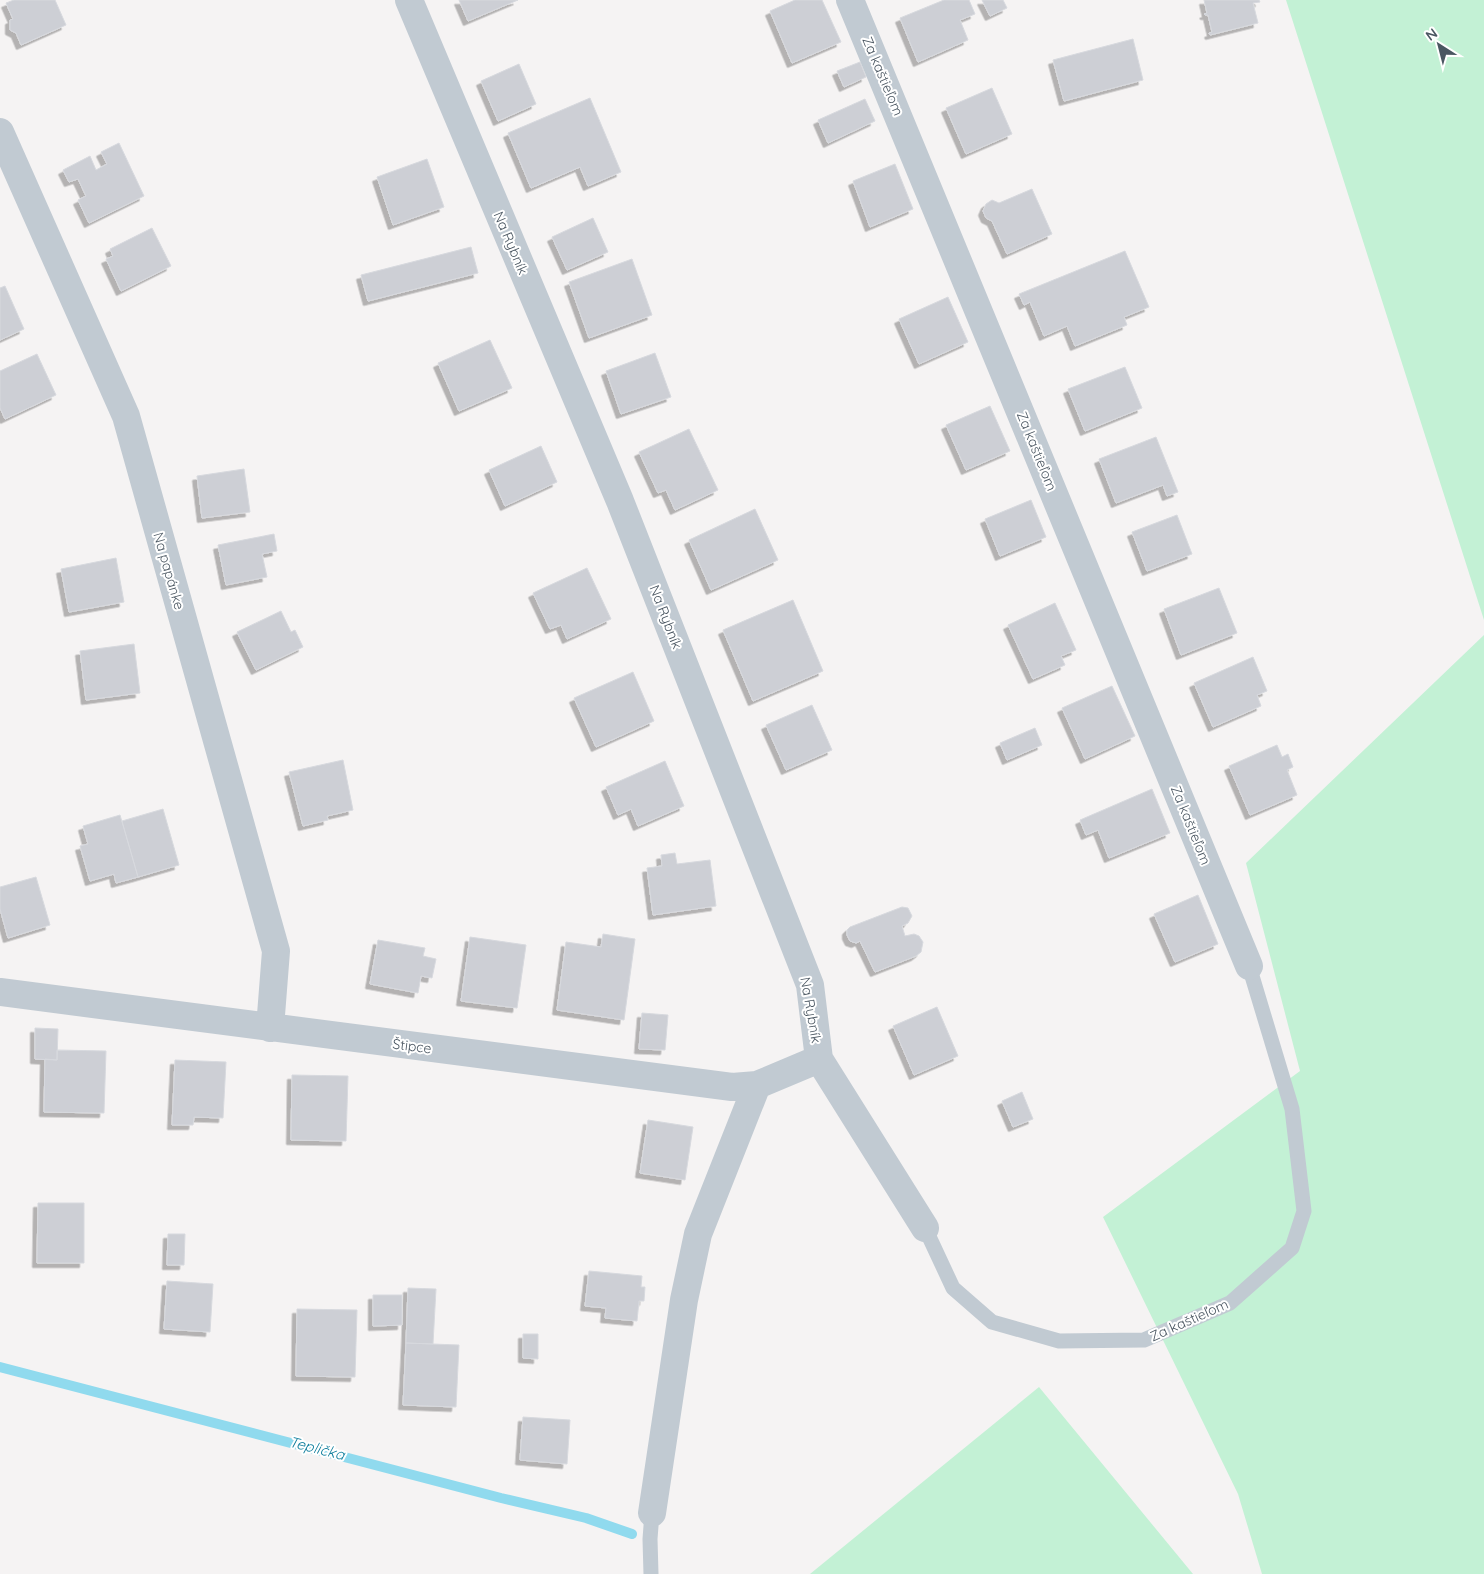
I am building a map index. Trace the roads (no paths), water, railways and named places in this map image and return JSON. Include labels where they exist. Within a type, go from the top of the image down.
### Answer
[{"type":"street","name":"Na Rybník","points":[[409,0],[620,500],[810,985],[819,1058],[925,1228]]},
{"type":"street","name":"Za kaštieľom","points":[[850,0],[1249,966]]},
{"type":"street","name":"Na papánke","points":[[0,132],[126,416],[276,951],[270,1028]]},
{"type":"street","name":"Štipce","points":[[0,992],[732,1087],[757,1085],[819,1058]]},
{"type":"street","points":[[652,1513],[684,1300],[698,1234],[757,1085]]},
{"type":"lane","name":"Za kaštieľom","points":[[925,1228],[953,1288],[992,1322],[1059,1341],[1144,1340],[1230,1302],[1292,1248],[1304,1211],[1292,1110],[1249,966]]},
{"type":"lane","points":[[651,1574],[649,1561],[652,1513]]},
{"type":"waterway","name":"Teplička","points":[[0,1367],[501,1498],[586,1518],[632,1534]]}]
